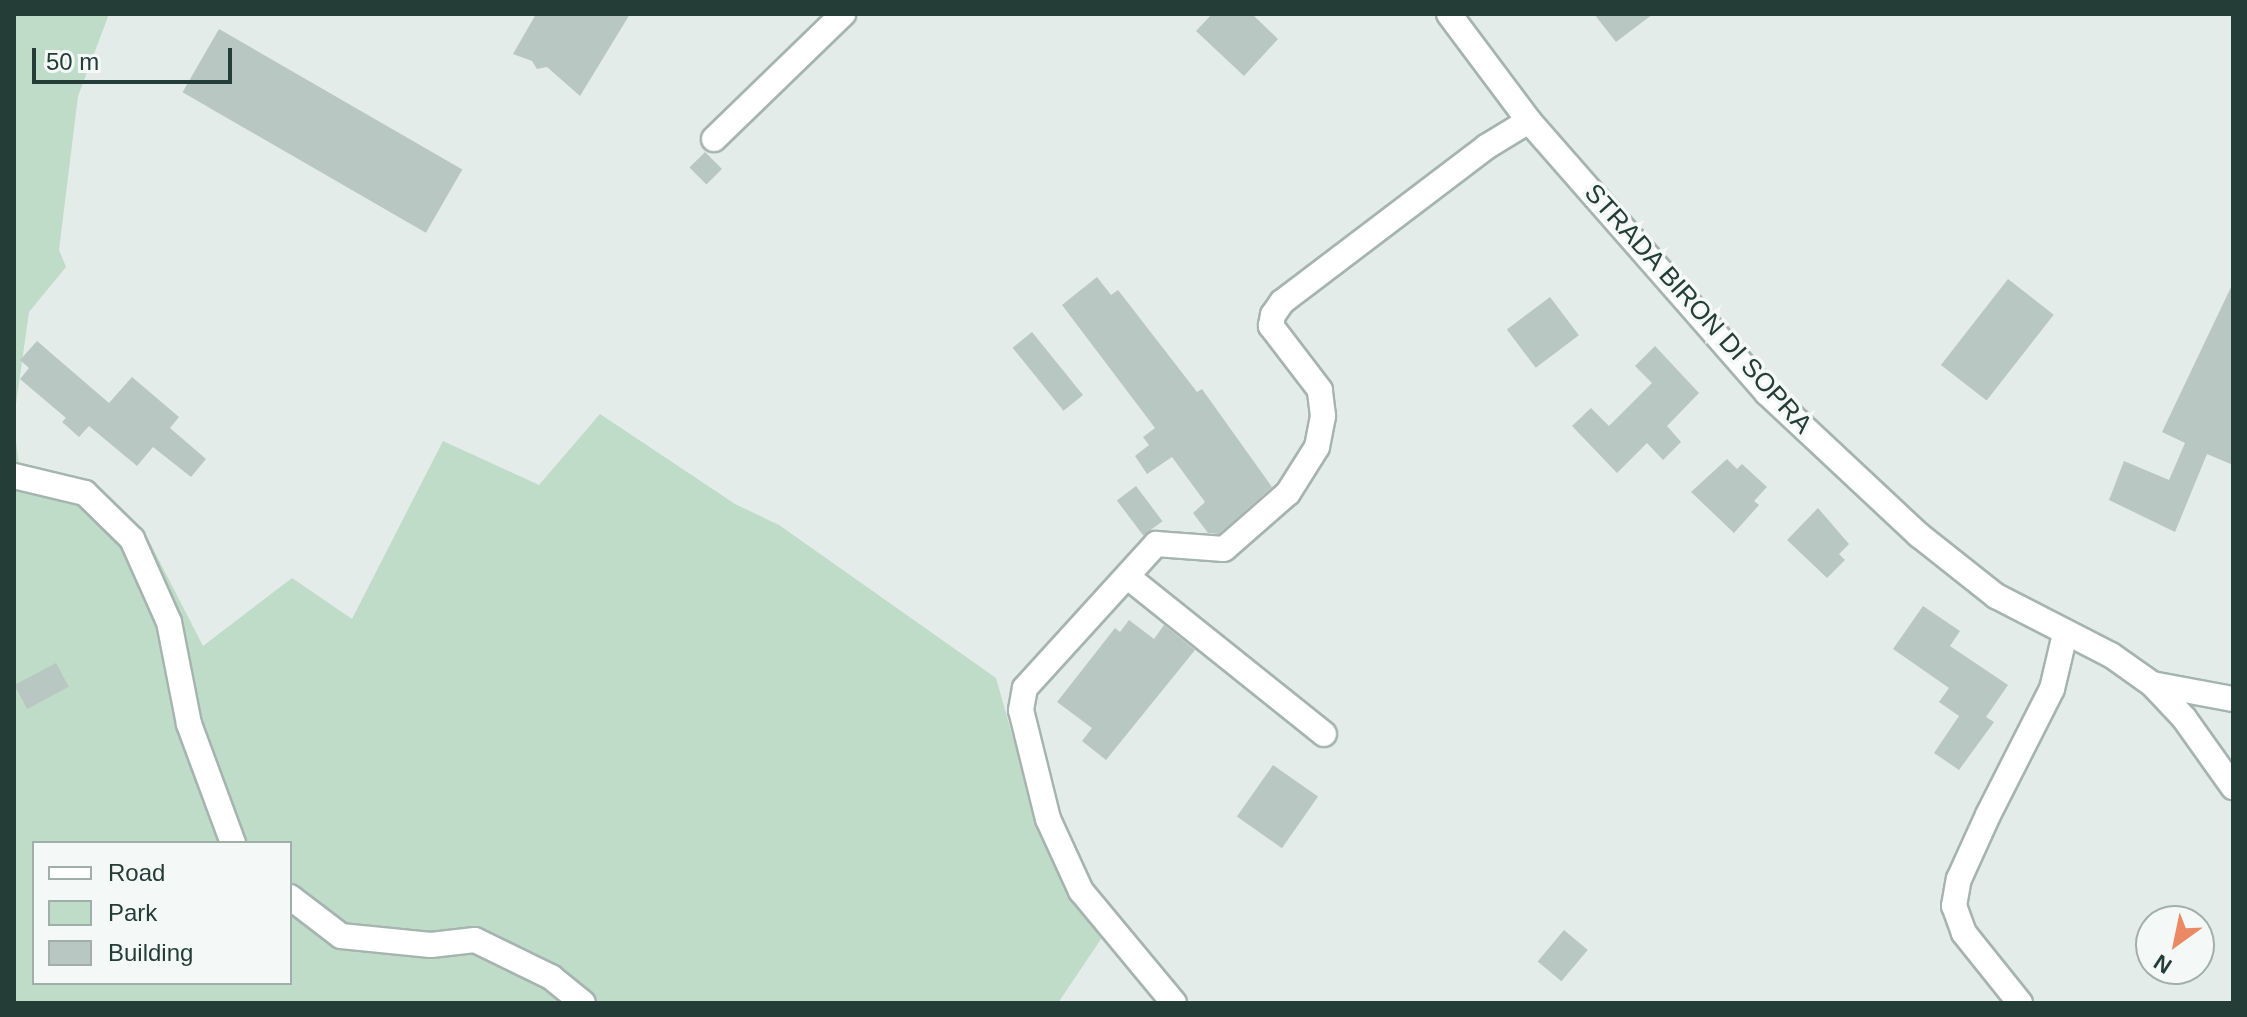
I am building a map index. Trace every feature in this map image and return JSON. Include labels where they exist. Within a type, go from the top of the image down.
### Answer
[{"type":"street","points":[[714,139],[843,14]]},
{"type":"street","name":"STRADA BIRON DI SOPRA","points":[[1449,14],[1529,121],[1767,393],[1919,535],[1996,596],[2111,655],[2152,684]]},
{"type":"street","points":[[1174,1003],[1081,891],[1048,819],[1021,710],[1025,688],[1156,544],[1178,541],[1224,549],[1257,525],[1307,466],[1323,416],[1320,390],[1271,326],[1282,302],[1486,147],[1529,121]]},
{"type":"street","points":[[14,476],[85,493],[132,539],[169,622],[189,724],[232,841]]},
{"type":"street","points":[[1128,577],[1324,734]]},
{"type":"street","points":[[2020,1003],[1964,933],[1954,906],[1959,879],[2052,689],[2065,634]]},
{"type":"street","points":[[2152,684],[2233,699]]},
{"type":"street","points":[[2152,684],[2184,718],[2233,787]]},
{"type":"street","points":[[292,899],[341,936],[431,945],[475,940],[551,977],[583,1003]]},
{"type":"green space","points":[[14,14],[109,14],[78,96],[59,250],[66,267],[29,312],[14,418]]},
{"type":"green space","points":[[600,414],[735,504],[779,525],[996,678],[1038,826],[1066,886],[1101,939],[1058,1003],[14,1003],[14,425],[20,474],[102,508],[147,537],[203,646],[292,578],[352,619],[443,441],[539,485]]},
{"type":"building","points":[[536,14],[630,14],[580,96],[547,67],[537,69],[532,61],[513,54]]},
{"type":"building","points":[[1212,14],[1252,14],[1278,39],[1244,76],[1196,31]]},
{"type":"building","points":[[1594,14],[1653,14],[1616,42]]},
{"type":"building","points":[[219,29],[462,169],[426,233],[182,92]]},
{"type":"building","points":[[705,152],[722,169],[706,185],[689,168]]},
{"type":"building","points":[[1097,277],[1111,295],[1118,290],[1197,392],[1202,389],[1272,487],[1219,534],[1208,533],[1193,513],[1205,502],[1172,457],[1147,474],[1135,456],[1149,445],[1143,437],[1155,428],[1062,305]]},
{"type":"building","points":[[2008,279],[2054,315],[1987,401],[1941,365]]},
{"type":"building","points":[[2233,283],[2233,465],[2207,454],[2175,532],[2109,500],[2124,461],[2169,480],[2185,443],[2162,432]]},
{"type":"building","points":[[1550,297],[1579,335],[1536,368],[1507,329]]},
{"type":"building","points":[[1032,332],[1083,395],[1064,411],[1013,348]]},
{"type":"building","points":[[37,341],[109,403],[132,377],[179,417],[170,428],[206,459],[191,477],[153,447],[137,466],[89,426],[79,437],[62,422],[66,418],[20,379],[29,368],[20,360]]},
{"type":"building","points":[[1655,346],[1699,393],[1667,426],[1681,442],[1663,460],[1647,443],[1617,473],[1572,426],[1591,408],[1609,426],[1652,383],[1635,366]]},
{"type":"building","points":[[1727,459],[1737,469],[1742,464],[1767,487],[1754,501],[1759,505],[1734,533],[1691,492]]},
{"type":"building","points":[[1136,486],[1162,521],[1143,536],[1117,500]]},
{"type":"building","points":[[1818,508],[1849,544],[1839,554],[1845,560],[1827,578],[1787,540]]},
{"type":"building","points":[[1923,606],[1960,631],[1950,646],[2008,685],[1986,717],[1994,722],[1959,770],[1934,753],[1959,716],[1939,702],[1949,688],[1893,649]]},
{"type":"building","points":[[1129,620],[1154,639],[1164,625],[1195,650],[1106,760],[1082,741],[1092,728],[1057,702],[1115,628],[1120,632]]},
{"type":"building","points":[[56,663],[69,687],[27,709],[15,685]]},
{"type":"building","points":[[1273,765],[1318,797],[1282,848],[1237,817]]},
{"type":"building","points":[[1564,930],[1588,950],[1561,981],[1538,961]]}]
